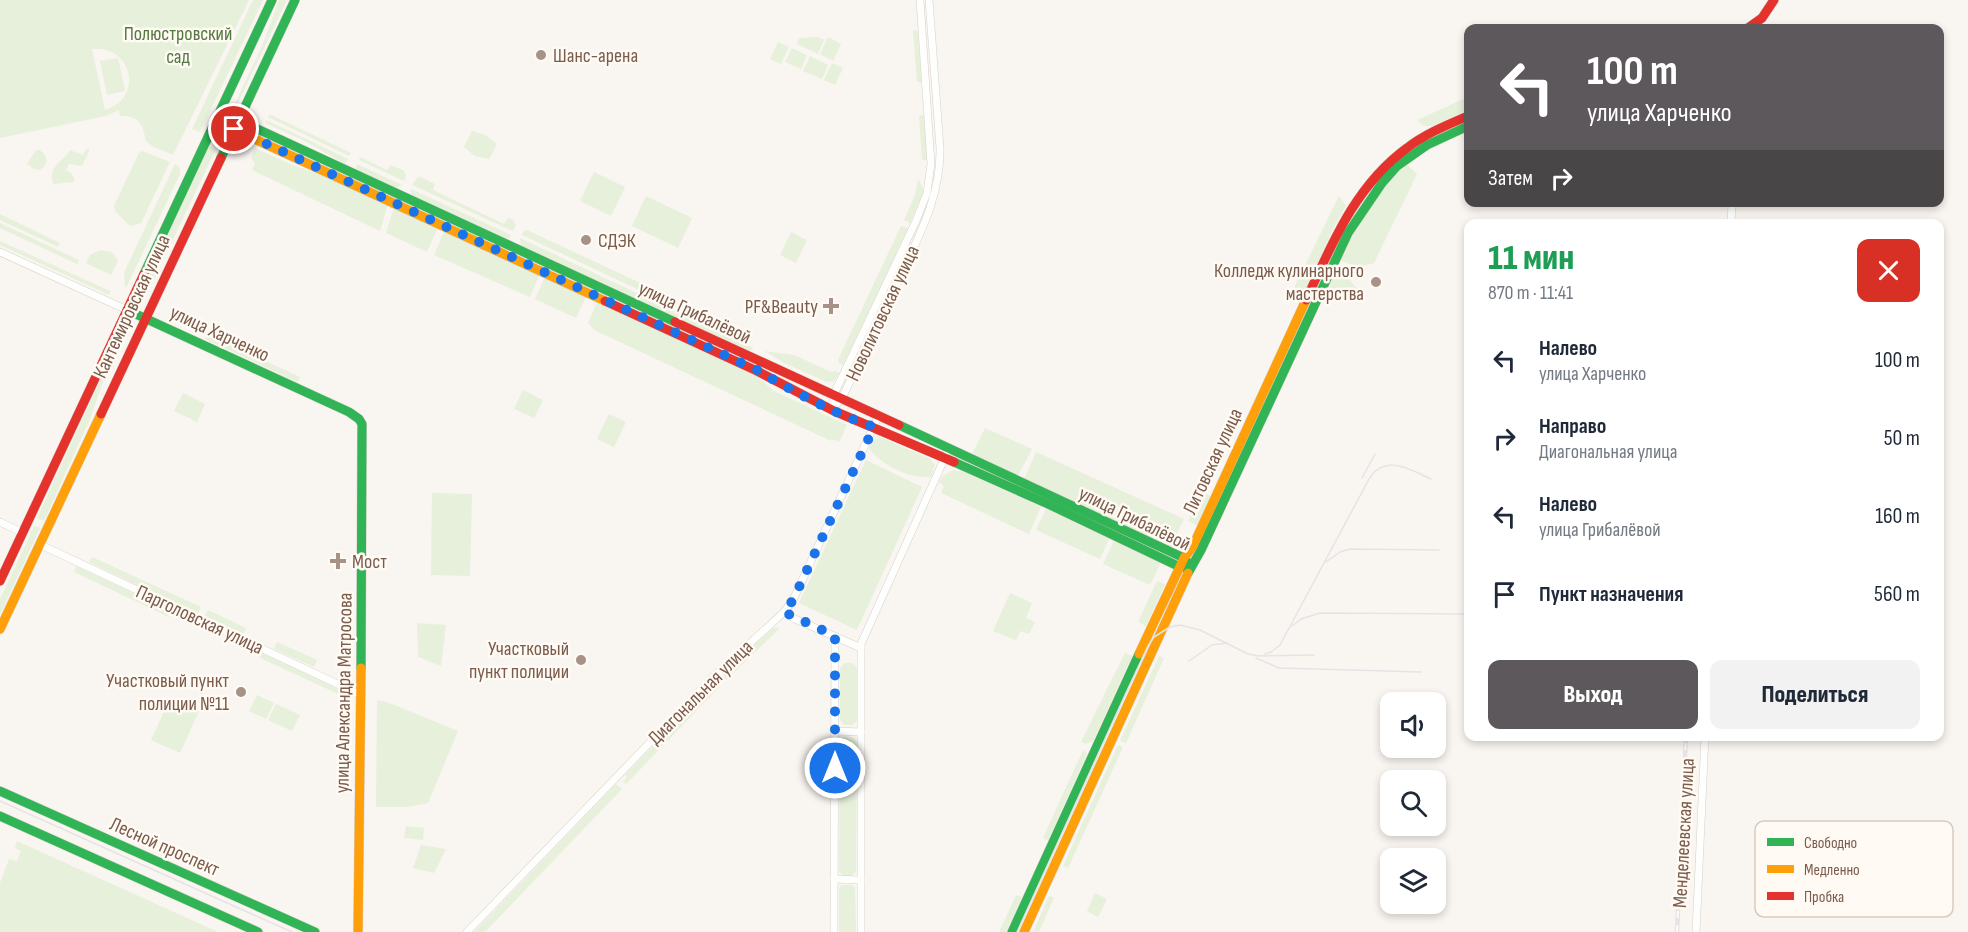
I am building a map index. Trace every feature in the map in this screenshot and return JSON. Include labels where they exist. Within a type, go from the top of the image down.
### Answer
[{"type":"street","name":"Кантемировская улица","points":[[0,581],[272,0]]},
{"type":"street","name":"Кантемировская улица","points":[[0,629],[295,0]]},
{"type":"street","name":"Новолитовская улица","points":[[832,410],[927,193],[931,172],[931,148],[920,0]]},
{"type":"street","name":"Новолитовская улица","points":[[838,396],[924,225],[939,181],[940,148],[929,0]]},
{"type":"street","points":[[1754,24],[1762,18],[1774,0]]},
{"type":"street","name":"улица Грибалёвой","points":[[217,116],[238,120],[879,415],[937,442],[946,454]]},
{"type":"street","name":"улица Грибалёвой","points":[[217,116],[234,129],[757,370],[786,388],[832,410],[946,454],[1191,567]]},
{"type":"street","name":"Литовская улица","points":[[1012,932],[1339,228],[1355,202],[1391,159],[1406,147],[1464,118]]},
{"type":"street","name":"Литовская улица","points":[[1024,932],[1191,567],[1353,224],[1397,166],[1427,146],[1464,128]]},
{"type":"street","name":"улица Харченко","points":[[0,252],[359,419]]},
{"type":"street","name":"Диагональная улица","points":[[467,932],[713,676],[784,612],[793,600],[879,415]]},
{"type":"street","name":"улица Александра Матросова","points":[[358,932],[363,429],[359,419]]},
{"type":"street","points":[[861,932],[861,648],[865,634],[946,454]]},
{"type":"street","points":[[0,522],[23,533]]},
{"type":"street","name":"Парголовская улица","points":[[39,544],[361,695]]},
{"type":"street","points":[[784,612],[861,648]]},
{"type":"street","points":[[834,932],[835,636]]},
{"type":"street","points":[[836,731],[861,732]]},
{"type":"street","name":"Менделеевская улица","points":[[1696,932],[1705,741]]},
{"type":"street","name":"Лесной проспект","points":[[0,791],[315,932]]},
{"type":"street","name":"Лесной проспект","points":[[0,816],[258,932]]},
{"type":"street","points":[[834,879],[861,880]]},
{"type":"green space","name":"Полюстровский сад","points":[[0,0],[249,0],[173,155],[147,142],[139,122],[129,116],[120,116],[119,110],[106,116],[0,138]],"holes":[[[92,49],[106,50],[117,55],[124,64],[129,85],[125,95],[117,104],[105,110]]]},
{"type":"green space","points":[[253,0],[263,0],[200,132],[192,129]]},
{"type":"green space","points":[[279,0],[287,0],[235,109],[233,108],[262,46]]},
{"type":"green space","points":[[913,30],[918,31],[922,82],[917,82]]},
{"type":"green space","points":[[818,37],[824,40],[818,54],[797,44],[799,38]]},
{"type":"green space","points":[[828,37],[841,44],[833,61],[820,54]]},
{"type":"green space","points":[[778,42],[789,47],[781,64],[770,59]]},
{"type":"green space","points":[[792,48],[807,55],[801,69],[785,62]]},
{"type":"green space","points":[[810,56],[828,65],[822,79],[803,71]]},
{"type":"green space","points":[[118,58],[125,91],[107,95],[100,61]]},
{"type":"green space","points":[[832,63],[843,68],[835,85],[824,80]]},
{"type":"green space","points":[[1464,99],[1464,112],[1432,126],[1424,126],[1417,120]]},
{"type":"green space","points":[[269,114],[351,153],[349,156],[268,117]]},
{"type":"green space","points":[[924,115],[927,160],[922,160],[919,116]]},
{"type":"green space","points":[[266,120],[348,159],[345,164],[303,140],[265,123]]},
{"type":"green space","points":[[472,131],[485,135],[497,144],[489,159],[475,156],[464,147]]},
{"type":"green space","points":[[209,146],[216,149],[144,300],[138,297]]},
{"type":"green space","points":[[255,148],[388,204],[380,231],[252,170],[255,164],[251,158]]},
{"type":"green space","points":[[86,149],[90,149],[82,166],[69,164],[66,170],[75,180],[53,184],[54,168],[70,150],[83,155]]},
{"type":"green space","points":[[36,150],[40,150],[46,158],[45,165],[40,170],[27,164]]},
{"type":"green space","points":[[142,151],[170,162],[141,223],[130,226],[116,212],[114,206]]},
{"type":"green space","points":[[360,157],[387,170],[390,165],[403,170],[406,175],[404,181],[359,160]]},
{"type":"green space","points":[[175,164],[180,168],[180,174],[126,288],[124,273]]},
{"type":"green space","points":[[357,164],[402,185],[395,188],[355,169]]},
{"type":"green space","points":[[1407,165],[1417,174],[1374,263],[1356,267],[1340,260],[1352,235],[1378,195],[1387,183]]},
{"type":"green space","points":[[594,172],[625,187],[611,216],[580,201]]},
{"type":"green space","points":[[421,177],[435,184],[433,190],[504,224],[508,218],[513,220],[516,225],[513,231],[412,185],[417,178]]},
{"type":"green space","points":[[918,179],[924,190],[910,223],[904,220],[915,195]]},
{"type":"green space","points":[[411,189],[511,235],[508,240],[411,195]]},
{"type":"green space","points":[[646,196],[692,218],[678,248],[632,226]]},
{"type":"green space","points":[[1339,196],[1346,206],[1300,300],[1292,296],[1293,290]]},
{"type":"green space","points":[[394,207],[438,227],[427,252],[386,233]]},
{"type":"green space","points":[[0,214],[60,243],[58,247],[0,220]]},
{"type":"green space","points":[[0,223],[79,260],[77,264],[0,228]]},
{"type":"green space","points":[[901,226],[908,228],[843,365],[838,360]]},
{"type":"green space","points":[[445,230],[540,274],[530,297],[434,255]]},
{"type":"green space","points":[[527,230],[743,331],[752,343],[522,235]]},
{"type":"green space","points":[[791,232],[807,240],[796,263],[780,255]]},
{"type":"green space","points":[[520,238],[753,348],[747,351],[521,246]]},
{"type":"green space","points":[[0,241],[110,291],[109,295],[0,245]]},
{"type":"green space","points":[[100,250],[112,252],[118,261],[111,275],[86,263],[90,255]]},
{"type":"green space","points":[[1332,274],[1350,280],[1362,295],[1359,302],[1326,288]]},
{"type":"green space","points":[[545,277],[586,296],[576,318],[535,299]]},
{"type":"green space","points":[[597,302],[754,374],[774,391],[847,425],[839,442],[832,439],[831,441],[594,330],[588,323]]},
{"type":"green space","points":[[127,322],[129,324],[104,379],[90,419],[44,521],[37,518]]},
{"type":"green space","points":[[207,334],[300,377],[298,382],[205,339]]},
{"type":"green space","points":[[765,351],[794,355],[831,372],[840,373],[834,381],[827,382],[784,363]]},
{"type":"green space","points":[[523,390],[543,400],[534,418],[514,409]]},
{"type":"green space","points":[[183,393],[205,404],[197,422],[174,411]]},
{"type":"green space","points":[[609,414],[626,422],[614,447],[597,439]]},
{"type":"green space","points":[[985,428],[1032,449],[1018,476],[972,454]]},
{"type":"green space","points":[[880,437],[930,459],[935,465],[931,477],[905,473],[881,460],[869,449],[872,441]]},
{"type":"green space","points":[[1036,452],[1184,519],[1170,547],[1024,479]]},
{"type":"green space","points":[[866,460],[922,487],[857,630],[799,603]]},
{"type":"green space","points":[[953,470],[964,472],[1041,507],[1029,534],[941,493],[944,486],[939,482],[943,476]]},
{"type":"green space","points":[[1201,492],[1211,496],[1197,525],[1188,521]]},
{"type":"green space","points":[[432,493],[472,494],[470,576],[431,575]]},
{"type":"green space","points":[[1046,509],[1109,539],[1100,559],[1036,530]]},
{"type":"green space","points":[[34,526],[40,528],[0,615],[0,599]]},
{"type":"green space","points":[[1114,541],[1161,562],[1150,585],[1103,564]]},
{"type":"green space","points":[[92,557],[201,607],[198,614],[89,562]]},
{"type":"green space","points":[[76,566],[170,610],[167,616],[74,572]]},
{"type":"green space","points":[[1157,581],[1165,584],[1146,626],[1138,622]]},
{"type":"green space","points":[[1010,593],[1032,603],[1026,618],[1035,622],[1029,634],[1020,631],[1016,640],[993,631]]},
{"type":"green space","points":[[208,610],[246,628],[243,635],[205,616]]},
{"type":"green space","points":[[417,623],[446,625],[441,666],[418,657]]},
{"type":"green space","points":[[773,628],[780,628],[726,680],[724,672]]},
{"type":"green space","points":[[277,642],[317,660],[314,667],[274,649]]},
{"type":"green space","points":[[262,653],[347,693],[345,697],[260,658]]},
{"type":"green space","points":[[1125,653],[1132,656],[1093,741],[1086,744],[1081,742]]},
{"type":"green space","points":[[1159,656],[1164,658],[1126,743],[1120,741]]},
{"type":"green space","points":[[844,663],[853,663],[857,669],[857,721],[852,725],[844,725],[840,720],[840,669]]},
{"type":"green space","points":[[715,684],[720,686],[626,784],[623,781],[627,777],[625,775]]},
{"type":"green space","points":[[257,695],[274,703],[266,719],[249,711]]},
{"type":"green space","points":[[377,700],[458,731],[428,803],[407,807],[376,807]]},
{"type":"green space","points":[[168,703],[175,707],[182,703],[199,711],[180,753],[151,740]]},
{"type":"green space","points":[[276,704],[300,715],[292,731],[268,720]]},
{"type":"green space","points":[[844,736],[854,738],[857,742],[856,871],[851,876],[844,876],[839,872],[840,741]]},
{"type":"green space","points":[[1118,745],[1123,747],[1068,868],[1063,866]]},
{"type":"green space","points":[[1083,750],[1087,754],[1048,840],[1043,838]]},
{"type":"green space","points":[[616,784],[622,789],[485,932],[474,932]]},
{"type":"green space","points":[[406,826],[424,828],[423,840],[404,838]]},
{"type":"green space","points":[[17,841],[218,932],[0,932],[0,883],[9,859],[17,861],[21,851],[15,848]]},
{"type":"green space","points":[[421,845],[446,849],[434,873],[413,868]]},
{"type":"green space","points":[[841,885],[855,887],[856,932],[839,932],[839,889]]},
{"type":"green space","points":[[1095,893],[1107,899],[1098,917],[1087,911]]},
{"type":"green space","points":[[1016,895],[1022,897],[1006,932],[999,932]]},
{"type":"green space","points":[[1049,896],[1054,898],[1039,932],[1033,932]]},
{"type":"tram line","points":[[1362,478],[1375,454]]},
{"type":"tram line","points":[[1265,654],[1280,645],[1374,472],[1390,465],[1412,470],[1431,479]]},
{"type":"tram line","points":[[1326,562],[1340,552],[1350,549],[1439,550]]},
{"type":"tram line","points":[[1292,626],[1301,619],[1320,613],[1464,614]]},
{"type":"tram line","points":[[1017,932],[1125,695],[1154,637],[1170,627],[1180,625],[1200,630],[1248,654],[1259,656],[1314,655]]},
{"type":"tram line","points":[[1189,661],[1212,645],[1227,643]]},
{"type":"tram line","points":[[1256,658],[1279,668],[1421,672]]},
{"type":"tram line","points":[[0,801],[292,932]]},
{"type":"railway","points":[[1677,932],[1686,741]]},
{"type":"traffic: fast","points":[[144,274],[272,0]]},
{"type":"traffic: fast","points":[[221,158],[295,0]]},
{"type":"traffic: fast","points":[[217,116],[238,120],[675,322]]},
{"type":"traffic: fast","points":[[1188,573],[1201,550],[1348,233],[1382,183],[1397,166],[1427,145],[1464,128]]},
{"type":"traffic: fast","points":[[127,310],[349,412],[359,419],[362,424],[361,668]]},
{"type":"traffic: fast","points":[[899,425],[1184,558],[1191,567]]},
{"type":"traffic: fast","points":[[954,462],[1180,567],[1191,567]]},
{"type":"traffic: fast","points":[[1012,932],[1139,654]]},
{"type":"traffic: fast","points":[[0,791],[315,932]]},
{"type":"traffic: fast","points":[[0,816],[258,932]]},
{"type":"traffic: slow","points":[[219,118],[233,129],[605,301]]},
{"type":"traffic: slow","points":[[1139,654],[1184,558],[1193,546],[1306,300]]},
{"type":"traffic: slow","points":[[0,629],[101,414]]},
{"type":"traffic: slow","points":[[1024,932],[1188,573]]},
{"type":"traffic: slow","points":[[358,932],[361,668]]},
{"type":"traffic: jam","points":[[1754,24],[1762,18],[1774,0]]},
{"type":"traffic: jam","points":[[1306,300],[1347,217],[1373,180],[1389,163],[1414,143],[1464,118]]},
{"type":"traffic: jam","points":[[101,414],[221,158]]},
{"type":"traffic: jam","points":[[0,581],[144,274]]},
{"type":"traffic: jam","points":[[605,301],[757,371],[834,411],[954,462]]},
{"type":"traffic: jam","points":[[675,322],[899,425]]},
{"type":"place","name":"Шанс-арена","points":[[541,55]]},
{"type":"place","name":"СДЭК","points":[[586,240]]},
{"type":"place","name":"Колледж кулинарного мастерства","points":[[1376,282]]},
{"type":"place","name":"PF&Beauty","points":[[831,306]]},
{"type":"place","name":"Мост","points":[[338,561]]},
{"type":"place","name":"Участковый пункт полиции","points":[[581,660]]},
{"type":"place","name":"Участковый пункт полиции №11","points":[[241,692]]},
{"type":"route","points":[[234,129],[757,370],[786,388],[852,420],[874,427],[793,600],[784,612],[835,636],[835,768]]}]
